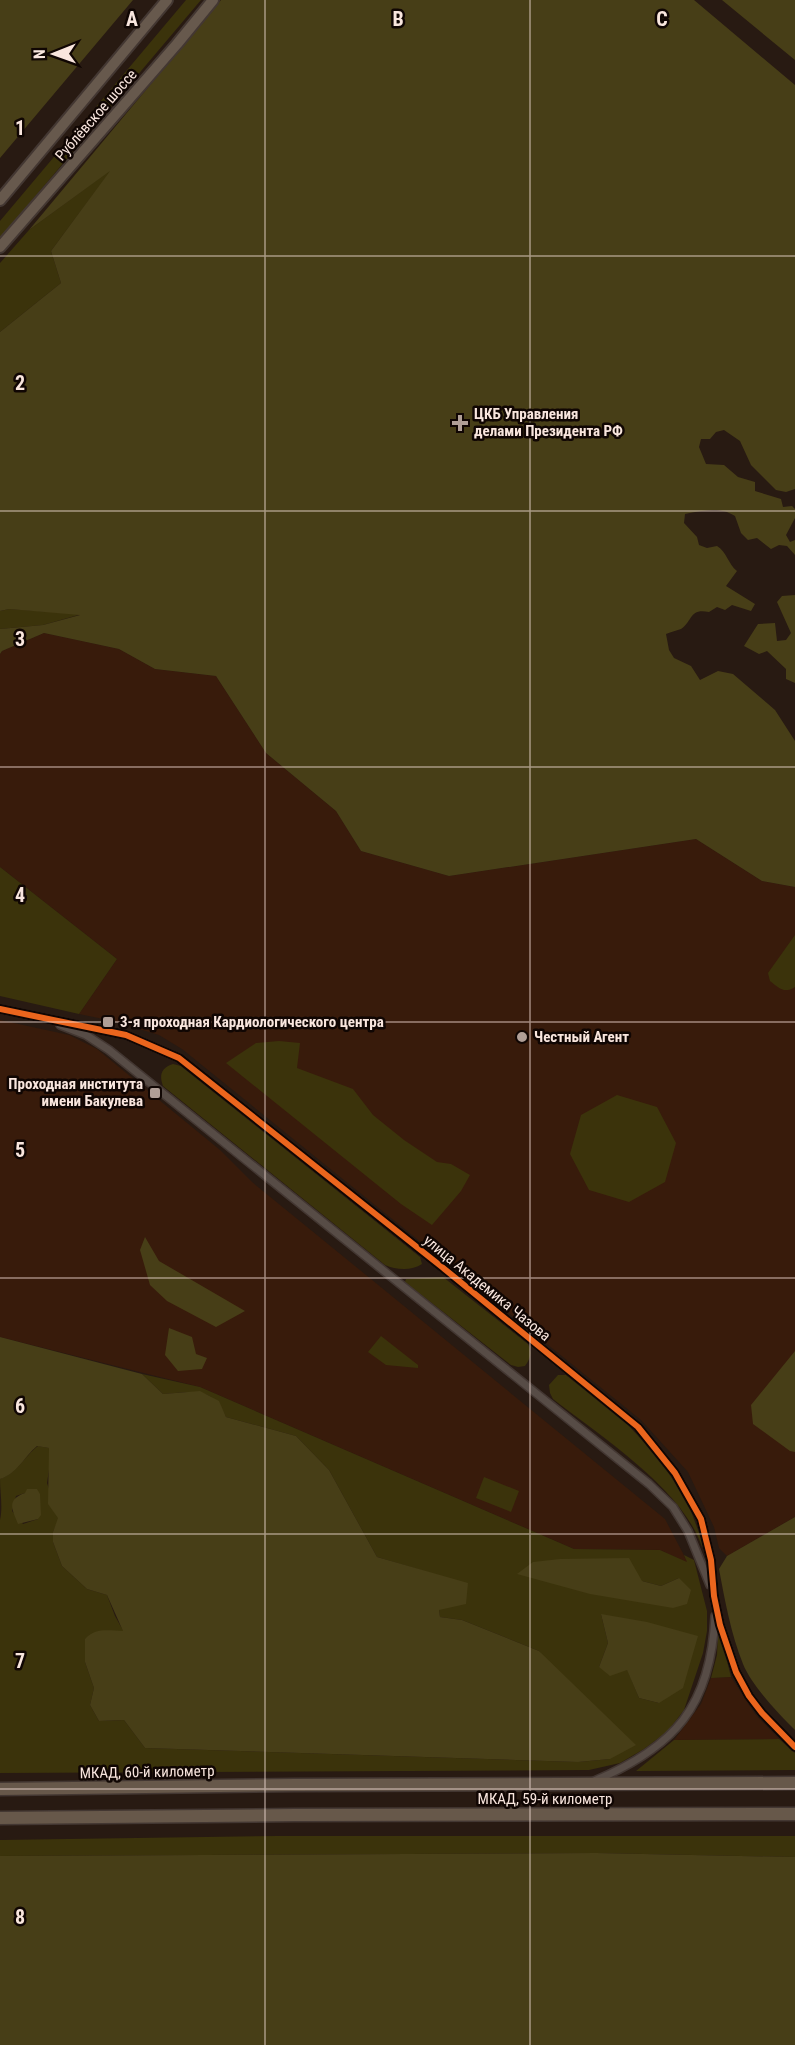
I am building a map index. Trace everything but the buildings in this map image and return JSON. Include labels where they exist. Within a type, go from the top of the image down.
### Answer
[{"type":"highway","name":"МКАД, 59-й километр","points":[[295,1785],[795,1783]]},
{"type":"highway","name":"МКАД, 60-й километр","points":[[0,1789],[295,1785]]},
{"type":"highway","name":"МКАД, 59-й километр","points":[[0,1818],[795,1814]]},
{"type":"main road","name":"Рублёвское шоссе","points":[[0,200],[167,0]]},
{"type":"main road","name":"Рублёвское шоссе","points":[[0,248],[213,0]]},
{"type":"street","name":"улица Академика Чазова","points":[[0,1009],[126,1035],[179,1058],[451,1274],[638,1427],[675,1473],[701,1519],[711,1560],[716,1605],[726,1646],[736,1672],[744,1688],[762,1713],[795,1747]]},
{"type":"street","name":"улица Академика Чазова","points":[[41,1018],[86,1035],[109,1050],[649,1484],[673,1507],[688,1531],[714,1596]]},
{"type":"street","name":"улица Академика Чазова","points":[[587,1784],[625,1768],[646,1755],[672,1734],[692,1710],[700,1693],[713,1647],[716,1605]]},
{"type":"shaded area","points":[[0,0],[133,0],[0,158]]},
{"type":"shaded area","points":[[186,0],[201,0],[0,238],[0,221]]},
{"type":"shaded area","name":"ЦКБ Управления делами Президента РФ","points":[[221,0],[694,0],[795,85],[795,489],[786,492],[776,490],[751,465],[740,441],[724,430],[716,432],[710,439],[701,439],[699,447],[706,464],[724,465],[738,477],[755,482],[755,491],[781,499],[783,507],[792,506],[795,509],[795,518],[786,535],[790,542],[795,540],[795,555],[787,546],[779,545],[771,549],[757,538],[748,540],[741,533],[735,516],[729,513],[711,510],[685,514],[684,523],[697,537],[699,545],[707,548],[717,546],[737,571],[726,586],[755,604],[751,611],[732,605],[725,610],[717,607],[709,612],[698,612],[681,629],[666,634],[669,650],[674,658],[691,666],[700,680],[718,671],[733,674],[775,710],[795,741],[795,887],[762,881],[696,839],[449,876],[361,851],[336,811],[266,753],[216,676],[155,669],[119,649],[44,633],[2,651],[0,654],[0,629],[43,625],[80,615],[9,609],[0,611],[0,332],[61,283],[51,251],[110,171],[29,230]]},
{"type":"shaded area","points":[[722,0],[795,0],[795,60]]},
{"type":"shaded area","points":[[112,169],[51,251],[61,283],[0,332],[0,263],[29,230]]},
{"type":"shaded area","points":[[795,595],[795,683],[786,679],[786,669],[767,651],[759,654],[744,646],[758,624],[775,623],[777,641],[786,640],[791,633],[777,602],[782,596]]},
{"type":"shaded area","points":[[9,609],[82,614],[43,625],[0,629],[0,611]]},
{"type":"shaded area","points":[[44,633],[119,649],[155,669],[216,676],[266,753],[336,811],[361,851],[449,876],[696,839],[762,881],[795,887],[795,1517],[727,1556],[719,1548],[714,1527],[688,1472],[641,1420],[182,1049],[159,1035],[113,1021],[79,1014],[117,959],[0,867],[0,654],[2,651]]},
{"type":"shaded area","points":[[0,867],[117,959],[79,1014],[0,996]]},
{"type":"shaded area","points":[[795,935],[795,987],[785,990],[770,981],[768,973]]},
{"type":"shaded area","points":[[0,1020],[69,1035],[97,1049],[220,1150],[252,1182],[665,1519],[688,1563],[660,1550],[574,1549],[200,1387],[0,1337]]},
{"type":"shaded area","points":[[279,1041],[300,1043],[297,1068],[353,1089],[373,1115],[404,1140],[437,1162],[451,1164],[470,1175],[461,1191],[432,1225],[401,1204],[226,1063],[256,1043]]},
{"type":"shaded area","points":[[173,1064],[181,1066],[420,1257],[422,1264],[404,1269],[385,1265],[163,1086],[162,1072]]},
{"type":"shaded area","points":[[617,1095],[657,1107],[676,1143],[665,1182],[629,1202],[589,1190],[570,1154],[581,1115]]},
{"type":"shaded area","points":[[145,1237],[159,1261],[245,1311],[216,1327],[167,1301],[150,1285],[140,1250]]},
{"type":"shaded area","points":[[443,1277],[528,1344],[530,1355],[525,1366],[511,1365],[405,1282],[406,1279]]},
{"type":"shaded area","points":[[169,1328],[192,1337],[196,1354],[207,1358],[202,1369],[178,1371],[165,1355]]},
{"type":"shaded area","points":[[381,1336],[418,1365],[418,1368],[386,1365],[368,1352]]},
{"type":"shaded area","points":[[0,1337],[142,1374],[163,1394],[200,1391],[219,1401],[226,1417],[296,1436],[329,1470],[377,1557],[468,1583],[466,1604],[439,1610],[440,1617],[462,1620],[539,1651],[636,1745],[610,1759],[578,1762],[145,1748],[124,1720],[99,1721],[90,1705],[94,1688],[85,1662],[85,1639],[98,1631],[123,1631],[107,1595],[87,1589],[62,1566],[53,1542],[53,1532],[58,1518],[48,1504],[49,1448],[37,1446],[16,1469],[0,1479]]},
{"type":"shaded area","points":[[795,1351],[795,1452],[790,1451],[753,1424],[751,1405]]},
{"type":"shaded area","points":[[142,1374],[200,1387],[574,1549],[660,1550],[687,1562],[684,1555],[694,1560],[707,1611],[707,1631],[703,1653],[684,1710],[668,1731],[644,1749],[620,1763],[589,1770],[0,1773],[0,1479],[16,1469],[38,1446],[49,1448],[50,1463],[47,1483],[59,1518],[53,1532],[53,1542],[62,1566],[87,1589],[107,1595],[124,1632],[85,1639],[85,1662],[94,1688],[90,1705],[99,1721],[124,1720],[145,1748],[578,1762],[610,1759],[539,1651],[462,1620],[440,1617],[439,1610],[468,1584],[377,1557],[329,1470],[296,1436],[226,1417],[208,1395],[193,1392],[163,1394]],"holes":[[[25,1493],[40,1494],[38,1519],[23,1524],[12,1511],[16,1496]],[[679,1578],[673,1608],[642,1581],[661,1586]],[[601,1614],[659,1703],[639,1698],[627,1669],[599,1667],[608,1643]]]},
{"type":"shaded area","points":[[558,1375],[566,1375],[627,1424],[655,1454],[686,1498],[704,1546],[702,1547],[692,1526],[677,1505],[659,1484],[616,1447],[553,1399],[549,1385]]},
{"type":"shaded area","points":[[484,1477],[519,1491],[511,1512],[476,1498]]},
{"type":"shaded area","points":[[27,1489],[37,1489],[40,1494],[41,1515],[38,1519],[18,1524],[12,1506],[13,1502]]},
{"type":"shaded area","points":[[795,1517],[795,1730],[759,1690],[743,1664],[732,1629],[719,1569],[727,1556]]},
{"type":"shaded area","points":[[629,1558],[642,1581],[661,1586],[679,1578],[691,1590],[687,1604],[673,1608],[590,1594],[517,1574],[533,1562],[560,1559]]},
{"type":"shaded area","points":[[601,1614],[647,1622],[698,1636],[683,1688],[659,1703],[639,1698],[627,1670],[610,1676],[599,1667],[608,1643]]},
{"type":"shaded area","points":[[718,1633],[720,1633],[731,1677],[711,1678],[717,1655]]},
{"type":"shaded area","points":[[731,1677],[755,1714],[779,1739],[674,1740],[701,1704],[711,1678]]},
{"type":"shaded area","points":[[779,1739],[795,1753],[795,1770],[636,1771],[674,1740]]},
{"type":"shaded area","points":[[279,1836],[795,1836],[795,1857],[596,1853],[0,1856],[0,1840]]},
{"type":"shaded area","points":[[596,1853],[795,1857],[795,2045],[0,2045],[0,1856]]},
{"type":"cycle path","points":[[0,1009],[126,1035],[179,1058],[442,1267],[638,1427],[675,1473],[701,1519],[711,1560],[714,1596],[720,1625],[736,1672],[749,1696],[762,1713],[795,1747]]},
{"type":"place","name":"ЦКБ Управления делами Президента РФ","points":[[460,423]]},
{"type":"place","name":"3-я проходная Кардиологического центра","points":[[108,1022]]},
{"type":"place","name":"Честный Агент","points":[[522,1037]]},
{"type":"place","name":"Проходная института имени Бакулева","points":[[155,1093]]}]
